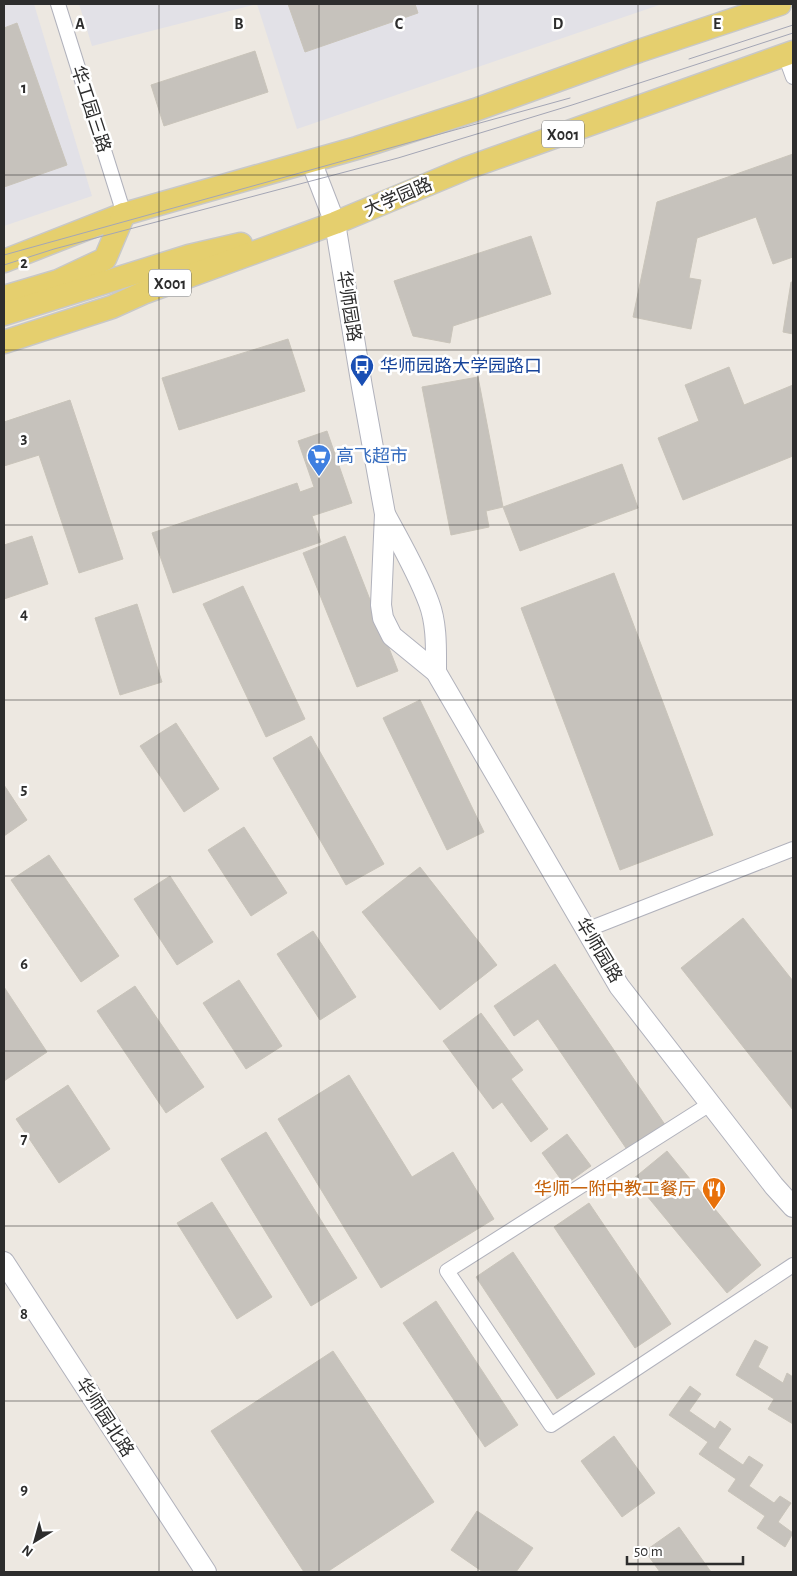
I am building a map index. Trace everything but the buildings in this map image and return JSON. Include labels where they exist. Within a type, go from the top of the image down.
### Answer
[{"type":"main road","points":[[4,261],[124,214],[311,161],[475,110],[639,51],[780,4]]},
{"type":"main road","name":"大学园路","points":[[4,342],[112,307],[143,293],[335,223],[468,168],[789,54]]},
{"type":"main road","name":"华师园路","points":[[311,161],[335,223],[362,387],[386,514]]},
{"type":"main road","points":[[4,314],[43,294],[58,281],[105,259],[124,214]]},
{"type":"main road","points":[[4,297],[43,294],[189,256],[335,223]]},
{"type":"main road","points":[[386,514],[430,604],[436,642],[436,672]]},
{"type":"main road","points":[[386,514],[382,618],[392,636],[436,672]]},
{"type":"main road","name":"华师园路","points":[[436,672],[619,986],[774,1186],[793,1207]]},
{"type":"main road","name":"华师园北路","points":[[4,1262],[206,1572]]},
{"type":"street","name":"华工园三路","points":[[58,4],[124,214]]},
{"type":"street","points":[[789,54],[793,77]]},
{"type":"street","points":[[586,930],[793,849]]},
{"type":"street","points":[[710,1104],[447,1271],[551,1424],[793,1264]]},
{"type":"shaded area","points":[[4,4],[34,4],[92,196],[4,226]]},
{"type":"shaded area","points":[[79,4],[257,4],[92,46]]},
{"type":"shaded area","points":[[257,4],[662,4],[297,129]]},
{"type":"tram line","points":[[689,59],[793,25]]},
{"type":"tram line","points":[[4,265],[54,249],[398,158],[572,105],[793,33]]},
{"type":"tram line","points":[[4,255],[570,98]]},
{"type":"place","name":"华师园路大学园路口","points":[[362,387]]},
{"type":"place","name":"高飞超市","points":[[319,477]]},
{"type":"place","name":"华师一附中教工餐厅","points":[[714,1210]]}]
